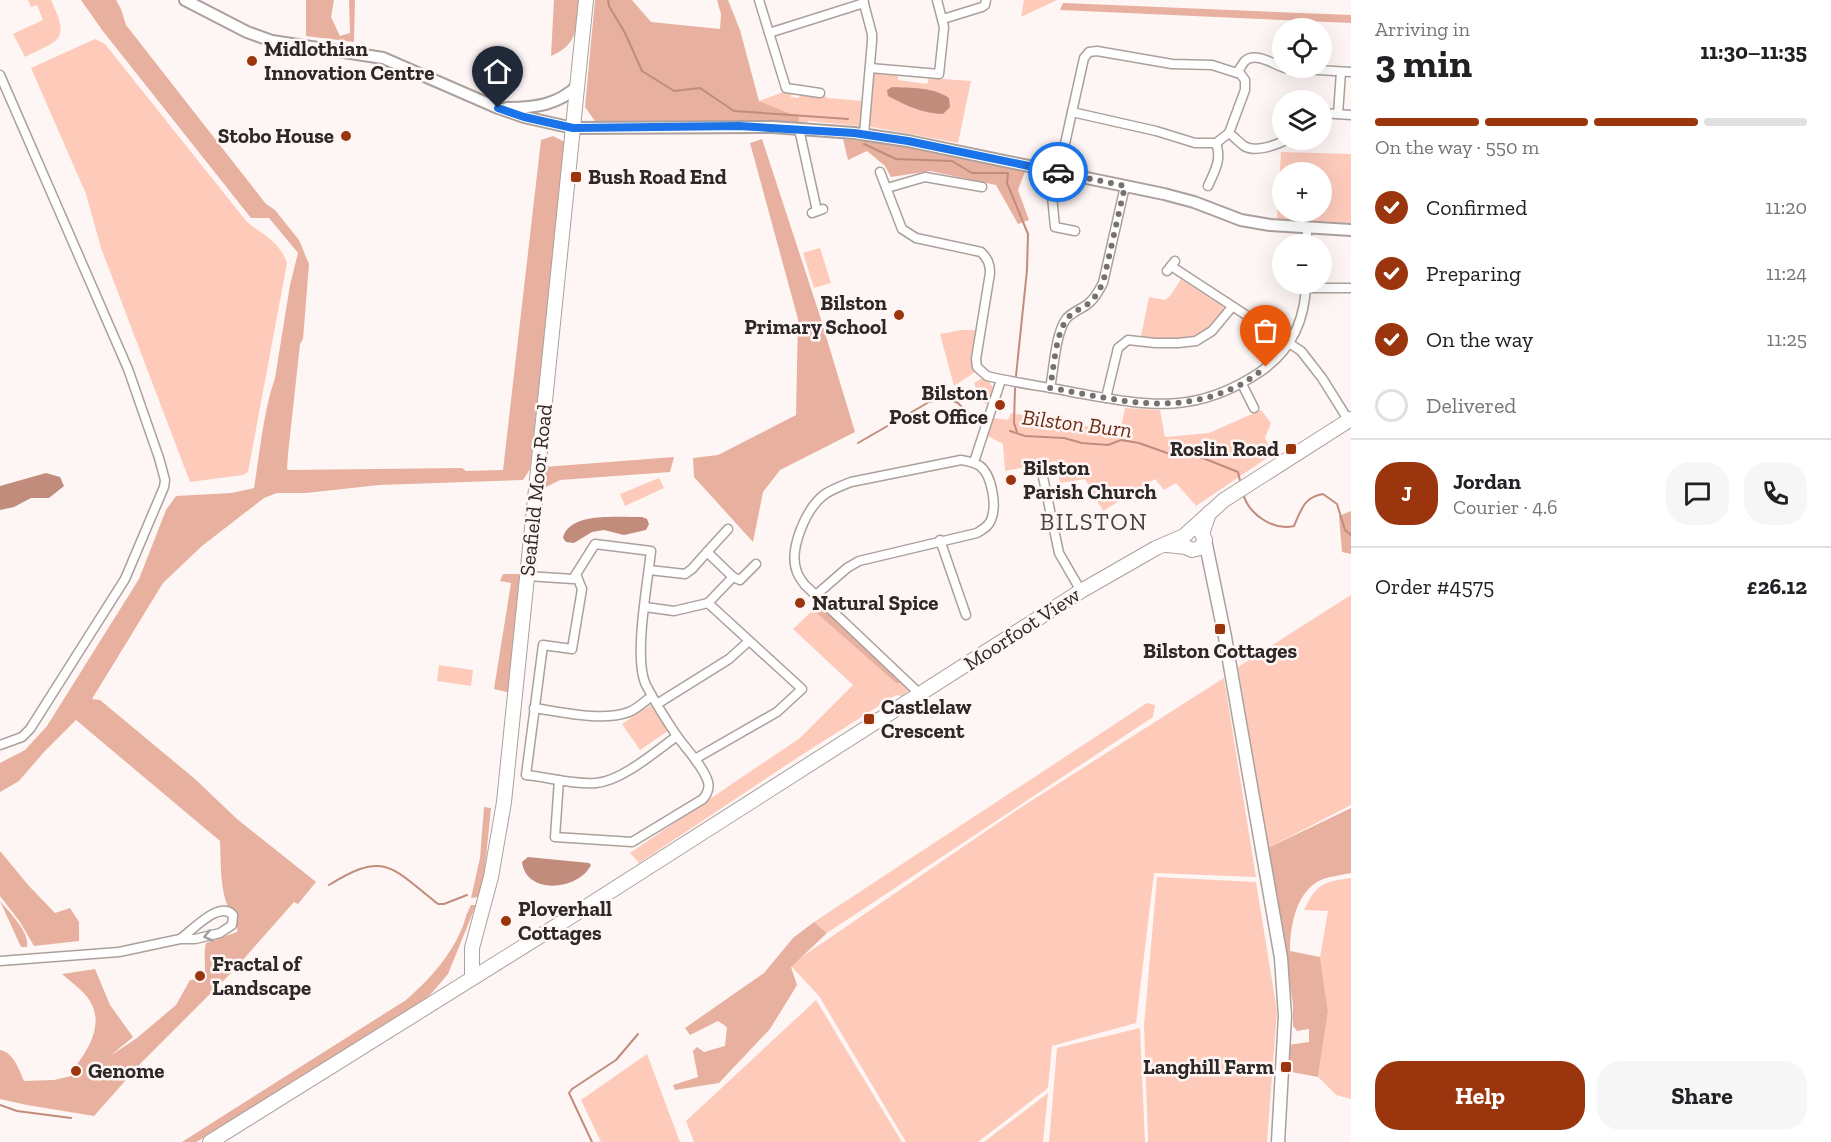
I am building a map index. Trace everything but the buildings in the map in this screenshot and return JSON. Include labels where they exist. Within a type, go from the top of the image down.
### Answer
[{"type":"main road","name":"Seafield Moor Road","points":[[472,976],[472,948],[491,877],[504,802],[586,0]]},
{"type":"main road","points":[[1278,1142],[1285,1016],[1281,958],[1225,637],[1209,566],[1194,540],[1209,512],[1242,488],[1350,420]]},
{"type":"main road","name":"Moorfoot View","points":[[210,1142],[472,976],[556,926],[1081,591],[1148,552],[1164,545],[1194,540]]},
{"type":"street","points":[[185,0],[247,32],[272,41],[383,58],[498,108],[524,117],[573,128],[739,126],[864,134],[1125,186],[1194,202],[1241,220],[1270,225],[1351,230]]},
{"type":"street","points":[[759,0],[786,88],[820,93]]},
{"type":"street","points":[[870,68],[939,74],[944,41],[943,19],[937,0]]},
{"type":"street","points":[[943,19],[982,7],[986,0]]},
{"type":"street","points":[[769,33],[863,1],[872,34],[864,134]]},
{"type":"street","points":[[1062,157],[1084,58],[1089,52],[1097,51],[1172,64],[1212,65],[1239,72]]},
{"type":"street","points":[[1239,72],[1242,65],[1251,57],[1272,63]]},
{"type":"street","points":[[1332,71],[1351,72]]},
{"type":"street","points":[[1071,112],[1156,131],[1195,143],[1215,142],[1229,133],[1245,90],[1245,80],[1239,72]]},
{"type":"street","points":[[1338,114],[1341,72]]},
{"type":"street","points":[[0,75],[128,369],[165,480],[125,579],[30,729],[22,737],[0,746]]},
{"type":"street","points":[[498,108],[524,108],[549,103],[568,95],[578,85]]},
{"type":"street","points":[[1332,114],[1351,115]]},
{"type":"street","points":[[799,129],[817,211]]},
{"type":"street","points":[[1229,133],[1250,148],[1272,146]]},
{"type":"street","points":[[1208,186],[1219,159],[1215,142]]},
{"type":"street","points":[[880,172],[902,229],[916,238],[981,252],[987,258],[990,273],[976,358],[977,367],[981,373],[1001,380],[1154,405],[1200,400],[1242,384],[1281,355],[1299,326],[1305,309],[1306,294]]},
{"type":"street","points":[[1055,226],[1052,196],[1057,172]]},
{"type":"street","points":[[887,188],[925,177],[982,187]]},
{"type":"street","points":[[1050,388],[1060,332],[1066,320],[1074,311],[1088,304],[1103,283],[1125,186]]},
{"type":"street","points":[[1043,226],[1055,226],[1074,231]]},
{"type":"street","points":[[1307,228],[1307,234]]},
{"type":"street","points":[[1171,266],[1290,343],[1307,358],[1350,420]]},
{"type":"street","points":[[1332,287],[1349,288]]},
{"type":"street","points":[[1106,398],[1118,348],[1122,343],[1128,340],[1178,344],[1196,341],[1212,332],[1233,307]]},
{"type":"street","points":[[974,462],[1001,380]]},
{"type":"street","points":[[1242,384],[1254,408]]},
{"type":"street","points":[[816,595],[847,568],[859,561],[977,533],[986,528],[994,513],[989,476],[981,466],[974,462],[961,460],[835,488],[822,496],[811,508],[797,541],[795,560],[797,572],[805,585],[920,694]]},
{"type":"street","points":[[1043,477],[1059,553],[1081,591]]},
{"type":"street","points":[[649,570],[685,574],[728,529]]},
{"type":"street","points":[[940,540],[966,615]]},
{"type":"street","points":[[527,576],[573,579],[595,544],[651,551],[641,659],[644,681],[677,736],[695,759],[708,782],[708,792],[703,799],[632,842],[555,837],[560,780]]},
{"type":"street","points":[[707,552],[733,577],[740,580],[756,564]]},
{"type":"street","points":[[576,574],[582,589],[572,649],[543,645],[526,775],[593,784],[605,782],[619,776],[677,736]]},
{"type":"street","points":[[645,607],[674,611],[708,603],[733,577]]},
{"type":"street","points":[[695,759],[777,712],[802,689],[708,603]]},
{"type":"street","points":[[657,704],[729,659],[749,641]]},
{"type":"street","points":[[534,708],[578,715],[614,716],[631,712],[652,696]]},
{"type":"street","points":[[0,961],[119,952],[180,939],[195,939],[220,933],[232,925],[232,915],[222,910],[213,914],[180,939]]},
{"type":"shaded area","points":[[28,0],[51,0],[61,31],[54,42],[25,57],[13,34],[43,20],[37,5],[31,7]]},
{"type":"shaded area","points":[[81,0],[116,0],[126,25],[266,204],[275,210],[299,240],[309,264],[303,339],[300,344],[288,454],[287,469],[289,470],[462,468],[466,471],[503,470],[541,140],[553,136],[565,142],[530,469],[523,480],[379,485],[306,493],[277,493],[264,498],[202,546],[163,583],[92,699],[100,700],[195,779],[237,819],[316,882],[298,904],[294,902],[233,971],[141,1063],[94,1116],[0,1099],[0,1050],[9,1054],[18,1066],[24,1081],[54,1080],[84,1073],[75,1067],[90,1044],[96,1018],[90,1001],[84,993],[62,974],[95,969],[110,1005],[133,1037],[110,1056],[137,1038],[176,1005],[190,980],[205,979],[206,943],[237,932],[235,920],[224,895],[220,841],[76,720],[19,781],[0,792],[0,763],[25,750],[47,726],[139,579],[166,510],[176,496],[232,493],[254,488],[290,285],[298,253],[269,218],[251,218],[102,30]]},
{"type":"shaded area","points":[[306,0],[334,0],[331,17],[340,36],[350,33],[349,0],[355,0],[354,42],[306,36]]},
{"type":"shaded area","points":[[554,0],[579,0],[576,27],[571,40],[567,46],[551,56]]},
{"type":"shaded area","points":[[595,0],[632,0],[651,22],[720,29],[721,14],[717,0],[728,0],[740,30],[759,101],[799,117],[799,123],[597,124],[585,107]]},
{"type":"shaded area","points":[[1024,0],[1057,0],[1021,17]]},
{"type":"shaded area","points":[[1063,3],[1351,15],[1351,23],[1332,22],[1332,18],[1272,19],[1060,10]]},
{"type":"shaded area","points":[[95,39],[105,44],[247,222],[275,244],[287,263],[248,472],[243,475],[190,482],[101,248],[86,194],[31,68]]},
{"type":"shaded area","points":[[874,72],[898,74],[898,80],[927,84],[929,78],[971,81],[958,143],[867,126]]},
{"type":"shaded area","points":[[892,87],[922,89],[943,94],[949,98],[950,107],[943,114],[915,108],[888,96],[887,90]]},
{"type":"shaded area","points":[[786,91],[792,92],[791,97],[799,98],[800,93],[863,101],[860,126],[808,121],[807,124],[799,123],[799,117],[759,101]]},
{"type":"shaded area","points":[[762,139],[855,432],[780,470],[763,492],[753,542],[694,477],[693,458],[718,455],[796,415],[798,319],[750,143]]},
{"type":"shaded area","points":[[843,139],[887,144],[1026,169],[1018,190],[1029,220],[1018,224],[996,185],[930,171],[891,177],[885,166],[867,151],[848,160]]},
{"type":"shaded area","points":[[1281,152],[1351,154],[1351,223],[1332,222],[1332,162],[1280,162]]},
{"type":"shaded area","points":[[820,248],[831,283],[814,288],[803,253]]},
{"type":"shaded area","points":[[1181,279],[1216,302],[1220,302],[1225,310],[1206,330],[1190,338],[1170,340],[1144,338],[1141,336],[1149,297],[1165,300]]},
{"type":"shaded area","points":[[976,330],[971,355],[975,372],[954,386],[940,334]]},
{"type":"shaded area","points":[[981,379],[988,380],[993,388],[989,404],[982,403],[974,383]]},
{"type":"shaded area","points":[[1125,408],[1160,410],[1165,437],[1209,433],[1261,410],[1271,423],[1265,438],[1273,454],[1196,506],[1176,483],[1164,490],[1155,479],[1103,511],[1085,479],[1060,483],[1056,461],[1005,471],[1003,444],[988,436],[993,418],[1008,420],[1011,413],[1120,432]]},
{"type":"shaded area","points":[[674,457],[670,472],[560,480],[542,489],[544,467]]},
{"type":"shaded area","points":[[46,473],[60,477],[64,486],[49,498],[31,498],[14,507],[0,510],[0,486]]},
{"type":"shaded area","points":[[659,478],[664,488],[625,506],[620,494]]},
{"type":"shaded area","points":[[1351,511],[1351,554],[1342,552],[1339,516]]},
{"type":"shaded area","points":[[642,517],[647,519],[649,524],[646,530],[624,535],[604,530],[592,532],[574,543],[566,542],[563,538],[567,529],[585,520]]},
{"type":"shaded area","points":[[503,574],[522,574],[511,693],[494,689],[511,583],[500,581]]},
{"type":"shaded area","points":[[1351,595],[1351,805],[1268,848],[1238,667]]},
{"type":"shaded area","points":[[812,597],[900,679],[900,683],[896,683],[813,610]]},
{"type":"shaded area","points":[[813,610],[896,683],[900,679],[908,687],[908,691],[902,696],[896,695],[800,756],[639,863],[630,853],[800,738],[853,685],[793,629]]},
{"type":"shaded area","points":[[439,665],[473,670],[471,686],[437,681]]},
{"type":"shaded area","points":[[1224,678],[1256,877],[1154,873],[1136,1023],[1052,1046],[1048,1088],[978,1142],[906,1142],[819,996],[790,965],[1020,808]]},
{"type":"shaded area","points":[[1147,703],[1155,705],[1153,717],[827,933],[814,922]]},
{"type":"shaded area","points":[[651,705],[668,731],[640,750],[622,724]]},
{"type":"shaded area","points":[[484,807],[491,808],[484,877],[478,897],[471,898],[480,858]]},
{"type":"shaded area","points":[[1351,808],[1351,873],[1323,879],[1306,891],[1296,910],[1291,931],[1290,951],[1320,957],[1328,1011],[1318,1077],[1286,1071],[1288,1045],[1309,1042],[1309,1029],[1297,1031],[1293,1026],[1293,1004],[1268,848]]},
{"type":"shaded area","points":[[0,851],[55,913],[70,908],[79,922],[79,941],[34,946],[20,922],[0,896]]},
{"type":"shaded area","points":[[528,857],[591,865],[576,880],[554,886],[533,880],[526,873],[522,862]]},
{"type":"shaded area","points":[[1157,877],[1256,882],[1277,1011],[1267,1142],[1148,1142],[1144,1026]]},
{"type":"shaded area","points":[[1351,878],[1351,1099],[1336,1095],[1318,1077],[1328,1011],[1320,957],[1328,911],[1304,910],[1322,886],[1333,881]]},
{"type":"shaded area","points":[[0,901],[22,929],[27,947],[21,947]]},
{"type":"shaded area","points":[[471,905],[476,905],[448,974],[430,995],[403,1016],[209,1135],[196,1142],[182,1142],[406,1000],[446,957],[458,937]]},
{"type":"shaded area","points":[[814,922],[827,933],[791,967],[797,985],[770,1029],[719,1083],[675,1090],[673,1085],[698,1077],[693,1051],[697,1047],[704,1052],[725,1046],[727,1027],[718,1021],[690,1035],[685,1028],[764,973],[793,938]]},
{"type":"shaded area","points":[[816,1000],[902,1142],[694,1142],[686,1121]]},
{"type":"shaded area","points":[[1140,1028],[1145,1142],[1049,1142],[1057,1048]]},
{"type":"shaded area","points":[[647,1054],[680,1142],[601,1142],[581,1100]]},
{"type":"shaded area","points":[[1048,1093],[1043,1142],[984,1142]]},
{"type":"waterway","points":[[608,0],[642,71],[674,91],[700,88],[734,111],[848,119]]},
{"type":"waterway","points":[[864,144],[896,159],[952,161],[972,173],[1008,173],[1007,183],[1028,234],[1027,270],[1016,376]]},
{"type":"waterway","points":[[1015,388],[1014,423],[1017,432]]},
{"type":"waterway","points":[[858,443],[929,402],[946,398],[958,403],[976,422]]},
{"type":"waterway","name":"Bilston Burn","points":[[1010,431],[1025,436],[1064,438],[1082,443],[1108,445],[1121,440],[1139,443],[1167,453],[1193,454],[1238,472],[1241,485]]},
{"type":"waterway","name":"Bilston Burn","points":[[1243,493],[1250,508],[1262,519],[1286,527],[1294,526],[1307,501],[1323,494],[1337,504],[1345,530],[1351,535]]},
{"type":"waterway","points":[[329,885],[348,874],[376,866],[398,872],[438,904],[467,895]]},
{"type":"waterway","points":[[592,1142],[569,1093],[616,1060],[638,1034]]},
{"type":"waterway","points":[[0,1105],[17,1111],[71,1118]]},
{"type":"way so far","points":[[1058,172],[1125,186],[1103,283],[1088,304],[1074,311],[1066,320],[1060,332],[1050,388],[1126,403],[1154,405],[1200,400],[1242,384],[1266,367]]},
{"type":"place","name":"Midlothian Innovation Centre","points":[[252,61]]},
{"type":"place","name":"Stobo House","points":[[346,136]]},
{"type":"place","name":"Bush Road End","points":[[576,177]]},
{"type":"place","name":"Bilston Primary School","points":[[899,315]]},
{"type":"place","name":"Bilston Post Office","points":[[1000,405]]},
{"type":"place","name":"Roslin Road","points":[[1291,449]]},
{"type":"place","name":"Bilston Parish Church","points":[[1011,480]]},
{"type":"place","name":"Natural Spice","points":[[800,603]]},
{"type":"place","name":"Bilston Cottages","points":[[1220,629]]},
{"type":"place","name":"Castlelaw Crescent","points":[[869,719]]},
{"type":"place","name":"Ploverhall Cottages","points":[[506,921]]},
{"type":"place","name":"Fractal of Landscape","points":[[200,976]]},
{"type":"place","name":"Langhill Farm","points":[[1286,1067]]},
{"type":"place","name":"Genome","points":[[76,1071]]},
{"type":"district","name":"BILSTON","points":[[1094,522]]},
{"type":"route","points":[[498,108],[524,117],[573,128],[739,126],[854,133],[908,141],[1058,172]]}]
